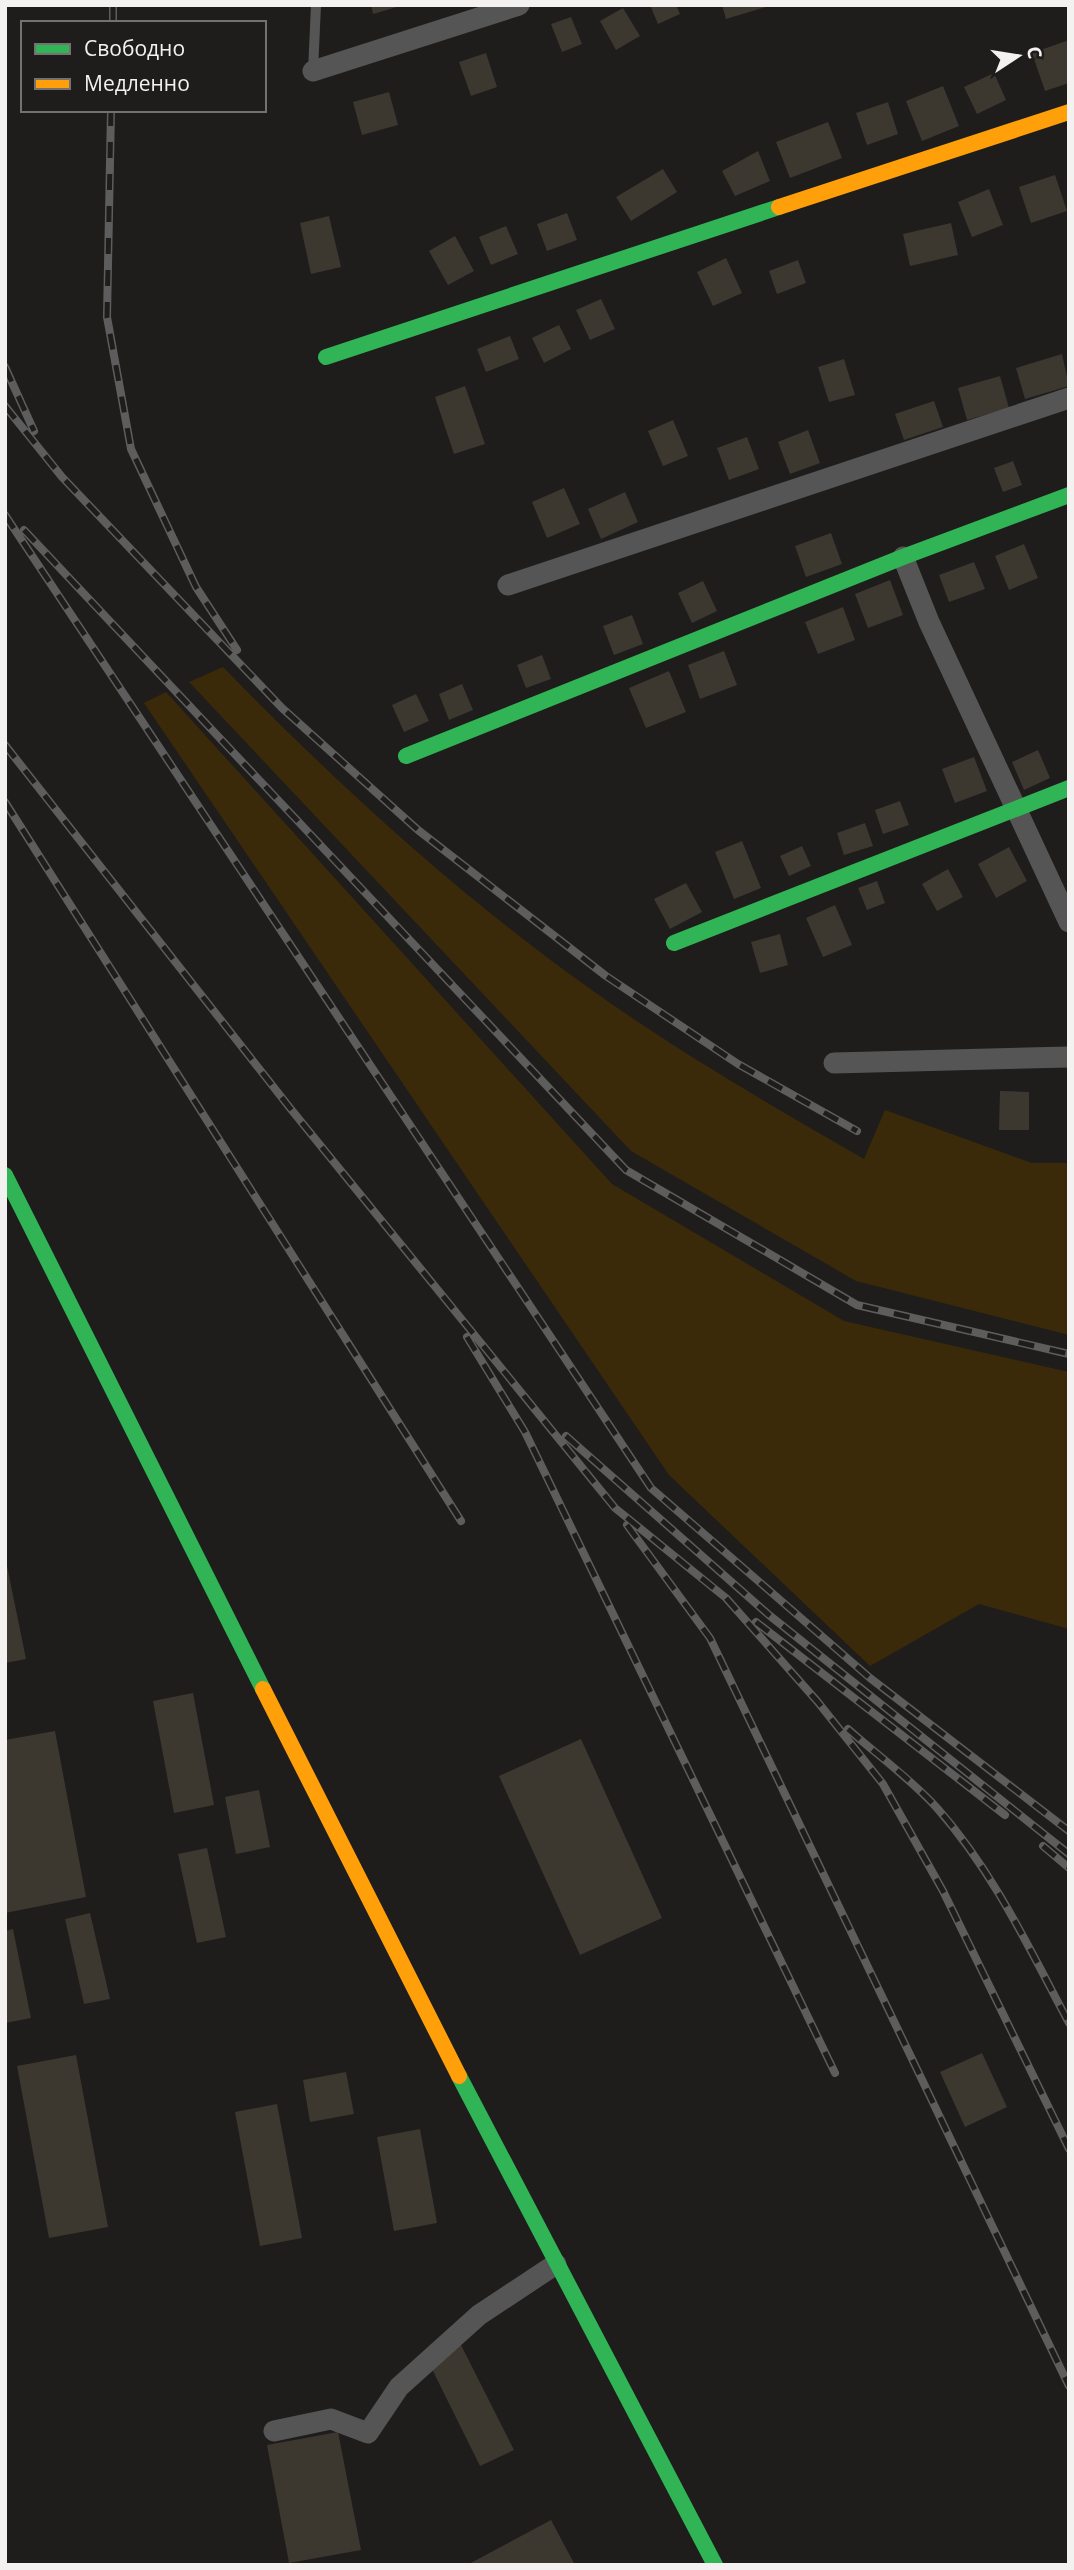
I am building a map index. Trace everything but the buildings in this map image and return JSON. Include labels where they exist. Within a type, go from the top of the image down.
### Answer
[{"type":"street","points":[[313,71],[519,5]]},
{"type":"street","points":[[326,357],[1069,113]]},
{"type":"street","points":[[508,584],[1069,398]]},
{"type":"street","points":[[406,756],[903,557],[1069,495]]},
{"type":"street","points":[[903,557],[1069,922]]},
{"type":"street","points":[[674,943],[1069,788]]},
{"type":"street","points":[[834,1063],[1069,1058]]},
{"type":"street","points":[[5,1175],[432,2024],[715,2565]]},
{"type":"street","points":[[274,2431],[331,2419],[368,2433],[400,2386],[479,2315],[556,2264]]},
{"type":"lane","points":[[313,71],[316,5]]},
{"type":"shaded area","points":[[223,667],[309,753],[399,836],[540,952],[690,1056],[794,1118],[864,1159],[885,1110],[1032,1163],[1069,1163],[1069,1335],[856,1281],[631,1151],[189,682]]},
{"type":"shaded area","points":[[166,692],[612,1184],[844,1321],[1069,1372],[1069,1629],[979,1604],[870,1666],[669,1475],[144,703]]},
{"type":"railway","points":[[113,5],[113,21]]},
{"type":"railway","points":[[111,112],[107,317],[131,449],[196,587],[237,650]]},
{"type":"railway","points":[[5,367],[34,431]]},
{"type":"railway","points":[[5,406],[62,477],[282,708],[418,830],[606,976],[738,1064],[857,1131]]},
{"type":"railway","points":[[5,515],[651,1488],[870,1678],[1069,1831]]},
{"type":"railway","points":[[24,530],[626,1170],[857,1305],[1069,1354]]},
{"type":"railway","points":[[5,745],[290,1108],[615,1508],[726,1598],[817,1701],[883,1784],[943,1891],[1069,2149]]},
{"type":"railway","points":[[5,802],[461,1521]]},
{"type":"railway","points":[[467,1337],[525,1432],[835,2073]]},
{"type":"railway","points":[[566,1436],[769,1615],[1069,1854]]},
{"type":"railway","points":[[627,1525],[710,1638],[1069,2386]]},
{"type":"railway","points":[[756,1622],[1005,1815]]},
{"type":"railway","points":[[848,1729],[916,1787],[957,1832],[1009,1911],[1069,2023]]},
{"type":"railway","points":[[1043,1846],[1069,1868]]},
{"type":"traffic: fast","points":[[326,357],[779,207]]},
{"type":"traffic: fast","points":[[406,756],[903,557],[1069,495]]},
{"type":"traffic: fast","points":[[674,943],[1069,788]]},
{"type":"traffic: fast","points":[[5,1175],[263,1689]]},
{"type":"traffic: fast","points":[[459,2076],[715,2565]]},
{"type":"traffic: slow","points":[[779,207],[1069,112]]},
{"type":"traffic: slow","points":[[263,1689],[459,2076]]}]
